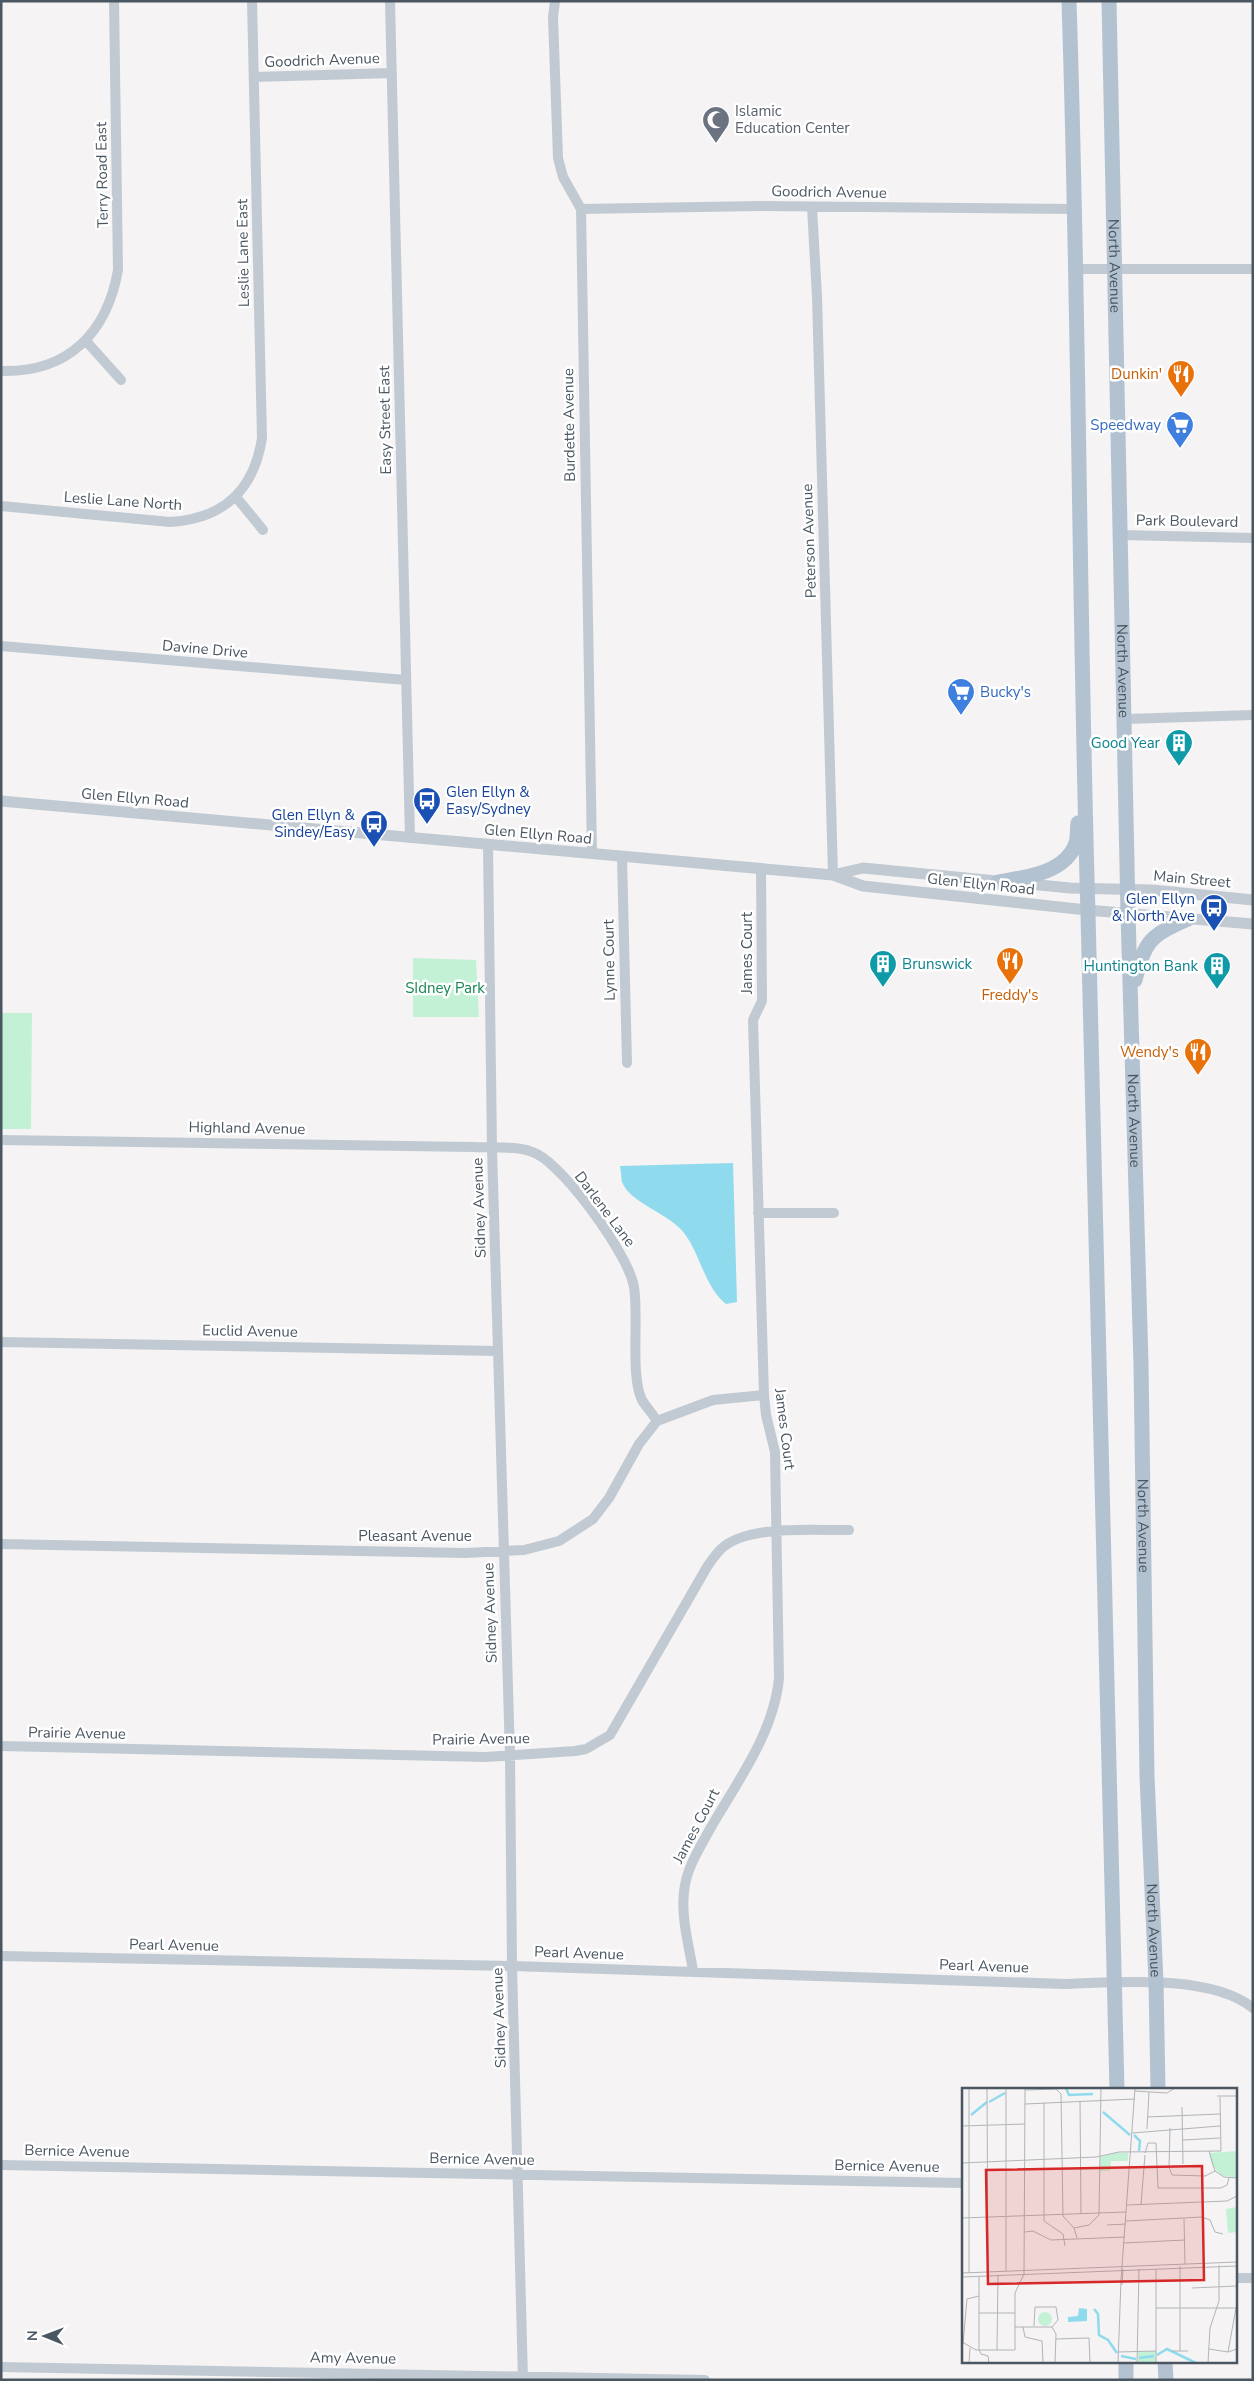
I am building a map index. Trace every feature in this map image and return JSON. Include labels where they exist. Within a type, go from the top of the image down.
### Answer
[{"type":"main road","points":[[1069,1],[1076,209],[1087,910],[1117,2088]]},
{"type":"main road","name":"North Avenue","points":[[1109,1],[1128,913],[1141,1364],[1146,1776],[1156,1982],[1158,2088]]},
{"type":"main road","points":[[998,882],[1042,873],[1064,861],[1076,843],[1084,744]]},
{"type":"main road","points":[[1132,1019],[1135,981],[1142,953],[1153,937],[1188,919]]},
{"type":"main road","points":[[1126,2364],[1126,2380]]},
{"type":"main road","points":[[1165,2364],[1166,2380]]},
{"type":"street","name":"Terry Road East","points":[[86,342],[108,306],[118,270],[114,1]]},
{"type":"street","name":"Leslie Lane East","points":[[236,497],[254,469],[259,456],[262,438],[252,1]]},
{"type":"street","name":"Easy Street East","points":[[390,1],[410,838]]},
{"type":"street","name":"Burdette Avenue","points":[[556,1],[553,17],[556,147],[563,177],[581,209],[592,854]]},
{"type":"street","name":"Goodrich Avenue","points":[[254,77],[392,73]]},
{"type":"street","name":"Goodrich Avenue","points":[[581,209],[812,207],[1076,209]]},
{"type":"street","name":"Peterson Avenue","points":[[812,207],[817,306],[833,875]]},
{"type":"street","points":[[1076,269],[1253,269]]},
{"type":"street","points":[[1,371],[21,370],[47,364],[75,351],[86,342],[122,380]]},
{"type":"street","points":[[236,497],[263,530]]},
{"type":"street","name":"Leslie Lane North","points":[[1,506],[170,522],[202,517],[236,497]]},
{"type":"street","name":"Park Boulevard","points":[[1121,535],[1253,538]]},
{"type":"street","name":"Davine Drive","points":[[1,646],[406,680]]},
{"type":"street","points":[[1125,719],[1253,715]]},
{"type":"street","name":"Glen Ellyn Road","points":[[1,801],[833,875],[863,886],[1128,913]]},
{"type":"street","name":"Sidney Avenue","points":[[488,845],[492,1148],[510,1755],[512,1966],[522,2378]]},
{"type":"street","name":"Lynne Court","points":[[622,857],[627,1063]]},
{"type":"street","name":"James Court","points":[[693,1971],[683,1916],[686,1880],[697,1852],[763,1735],[778,1698],[775,1452],[766,1415],[764,1395],[753,1020],[762,1000],[761,868]]},
{"type":"street","name":"Glen Ellyn Road","points":[[833,875],[863,868],[998,882],[1087,889],[1128,890]]},
{"type":"street","name":"Main Street","points":[[1128,890],[1253,900]]},
{"type":"street","points":[[1128,913],[1253,924]]},
{"type":"street","name":"Highland Avenue","points":[[1,1140],[492,1148]]},
{"type":"street","name":"Darlene Lane","points":[[492,1148],[523,1150],[536,1154],[553,1164],[618,1248],[628,1267],[634,1287],[638,1381],[642,1399],[658,1422]]},
{"type":"street","points":[[758,1213],[834,1213]]},
{"type":"street","name":"Euclid Avenue","points":[[1,1342],[498,1351]]},
{"type":"street","name":"Pleasant Avenue","points":[[1,1544],[465,1553],[540,1548],[559,1541],[593,1519],[609,1498],[639,1444],[658,1422],[713,1400],[764,1395]]},
{"type":"street","name":"Prairie Avenue","points":[[1,1746],[417,1756],[510,1755],[586,1749],[610,1735],[707,1567],[722,1548],[753,1534],[777,1531],[849,1530]]},
{"type":"street","name":"Pearl Avenue","points":[[1,1956],[512,1966],[1066,1984],[1156,1982],[1214,1988],[1247,2003],[1253,2008]]},
{"type":"street","name":"Bernice Avenue","points":[[1,2165],[962,2183]]},
{"type":"street","points":[[1236,2278],[1253,2278]]},
{"type":"street","name":"Amy Avenue","points":[[1,2367],[705,2380]]},
{"type":"green space","name":"SIdney Park","points":[[413,958],[476,960],[479,1017],[413,1017]]},
{"type":"green space","points":[[1,1013],[32,1013],[31,1129],[1,1129]]},
{"type":"water","points":[[733,1163],[737,1302],[726,1304],[713,1288],[684,1233],[627,1190],[622,1182],[620,1166]]},
{"type":"place","name":"Islamic Education Center","points":[[716,144]]},
{"type":"place","name":"Dunkin'","points":[[1181,398]]},
{"type":"place","name":"Speedway","points":[[1180,449]]},
{"type":"place","name":"Bucky's","points":[[961,716]]},
{"type":"place","name":"Good Year","points":[[1179,767]]},
{"type":"place","name":"Glen Ellyn & Easy/Sydney","points":[[427,825]]},
{"type":"place","name":"Glen Ellyn & Sindey/Easy","points":[[374,848]]},
{"type":"place","name":"Glen Ellyn & North Ave","points":[[1214,932]]},
{"type":"place","name":"Freddy's","points":[[1010,985]]},
{"type":"place","name":"Brunswick","points":[[883,988]]},
{"type":"place","name":"Huntington Bank","points":[[1217,990]]},
{"type":"place","name":"Wendy's","points":[[1198,1076]]}]
